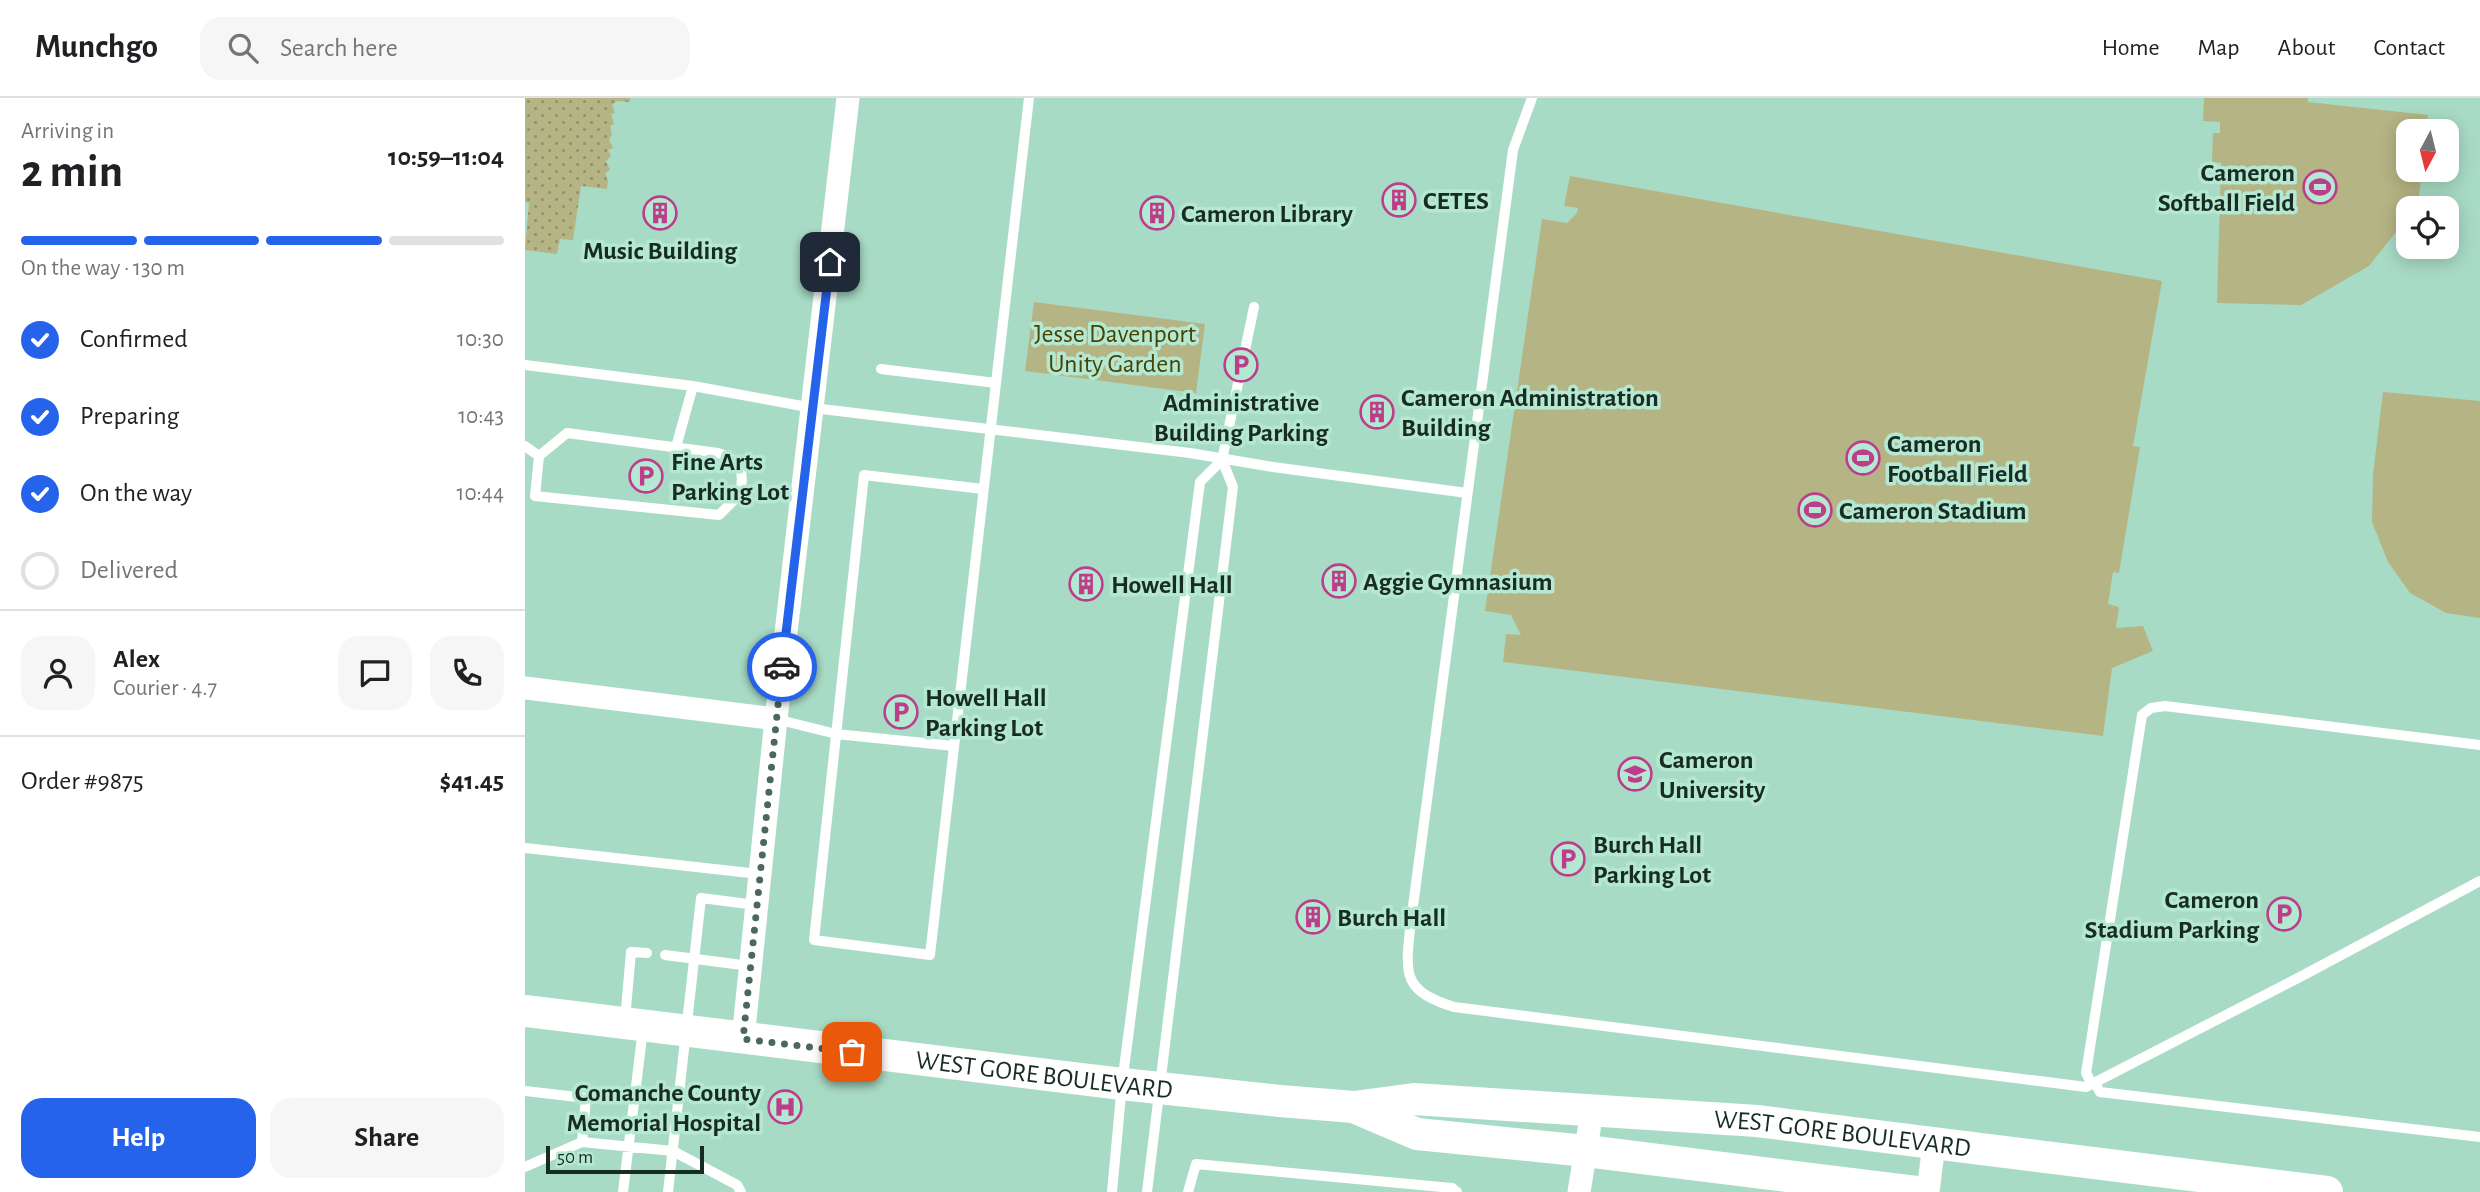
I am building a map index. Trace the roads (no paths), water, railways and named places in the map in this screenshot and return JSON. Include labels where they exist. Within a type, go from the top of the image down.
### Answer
[{"type":"main road","name":"WEST GORE BOULEVARD","points":[[525,1011],[1122,1084],[1354,1107],[1414,1099],[1757,1121],[2327,1192]]},
{"type":"main road","name":"WEST GORE BOULEVARD","points":[[1354,1107],[1417,1134],[1586,1151],[1916,1192]]},
{"type":"street","points":[[743,1039],[776,719],[849,98]]},
{"type":"street","points":[[525,688],[776,719]]},
{"type":"street","points":[[1579,1192],[1593,1111]]},
{"type":"street","points":[[1928,1192],[1934,1144]]},
{"type":"lane","points":[[983,489],[864,475],[814,940],[930,955],[1029,98]]},
{"type":"lane","points":[[1532,98],[1513,150],[1407,961],[1409,976],[1415,986],[1431,999],[1454,1007],[2077,1087],[2094,1083],[2300,978],[2480,881]]},
{"type":"lane","points":[[1112,1192],[1122,1084],[1200,482],[1222,460],[1254,307]]},
{"type":"lane","points":[[525,365],[693,386],[813,408],[1190,453],[1222,460],[1468,493]]},
{"type":"lane","points":[[881,369],[996,383]]},
{"type":"lane","points":[[676,447],[693,386]]},
{"type":"lane","points":[[567,433],[718,453],[733,457],[741,469],[740,494],[719,515],[535,496],[539,456],[567,433]]},
{"type":"lane","points":[[525,446],[539,456]]},
{"type":"lane","points":[[1147,1192],[1233,487],[1222,460]]},
{"type":"lane","points":[[2480,745],[2165,706],[2151,708],[2142,715],[2086,1073],[2100,1092],[2480,1137]]},
{"type":"lane","points":[[776,719],[836,734],[954,746]]},
{"type":"lane","points":[[525,848],[759,874]]},
{"type":"lane","points":[[668,1192],[701,898],[756,905]]},
{"type":"lane","points":[[623,1192],[634,1025],[631,951],[647,953]]},
{"type":"lane","points":[[665,955],[750,966]]},
{"type":"lane","points":[[525,1091],[586,1098],[582,1142]]},
{"type":"lane","points":[[525,1167],[582,1142],[673,1151],[737,1185],[741,1192]]},
{"type":"lane","points":[[1188,1192],[1196,1164],[1452,1188],[1457,1192]]},
{"type":"place","name":"Cameron Softball Field","points":[[2320,187]]},
{"type":"place","name":"CETES","points":[[1399,200]]},
{"type":"place","name":"Music Building","points":[[660,213]]},
{"type":"place","name":"Cameron Library","points":[[1157,213]]},
{"type":"place","name":"Administrative Building Parking","points":[[1241,365]]},
{"type":"place","name":"Cameron Administration Building","points":[[1377,412]]},
{"type":"place","name":"Cameron Football Field","points":[[1863,458]]},
{"type":"place","name":"Fine Arts Parking Lot","points":[[646,476]]},
{"type":"place","name":"Cameron Stadium","points":[[1815,510]]},
{"type":"place","name":"Aggie Gymnasium","points":[[1339,581]]},
{"type":"place","name":"Howell Hall","points":[[1086,584]]},
{"type":"place","name":"Howell Hall Parking Lot","points":[[901,712]]},
{"type":"place","name":"Cameron University","points":[[1635,774]]},
{"type":"place","name":"Burch Hall Parking Lot","points":[[1568,859]]},
{"type":"place","name":"Cameron Stadium Parking","points":[[2284,914]]},
{"type":"place","name":"Burch Hall","points":[[1313,917]]},
{"type":"place","name":"Comanche County Memorial Hospital","points":[[785,1107]]},
{"type":"park label","name":"Jesse Davenport Unity Garden","points":[[1115,348]]}]
